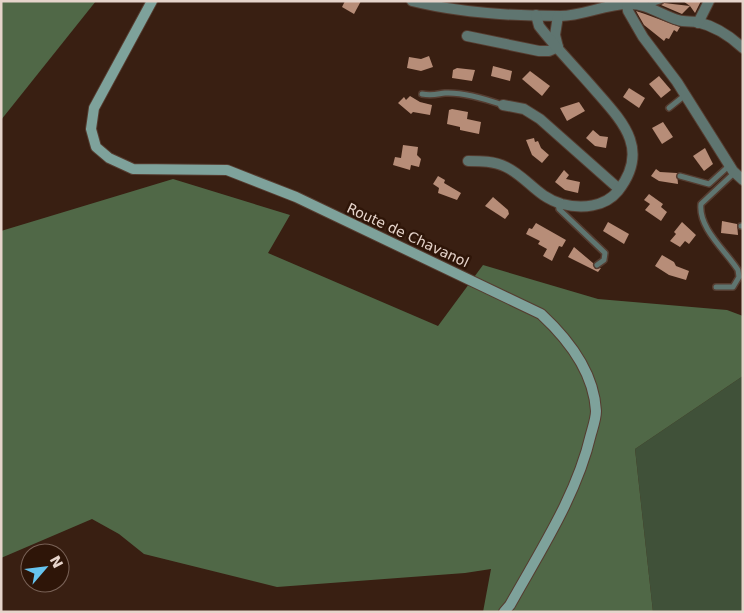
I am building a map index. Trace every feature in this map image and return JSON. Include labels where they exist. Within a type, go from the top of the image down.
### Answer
[{"type":"street","name":"Route de Chavanol","points":[[152,1],[94,108],[91,130],[96,147],[109,158],[133,169],[227,170],[332,214],[541,314],[562,334],[589,378],[596,412],[586,457],[562,510],[510,606],[504,612]]},
{"type":"street","points":[[412,1],[434,7],[485,13],[558,16],[627,4],[645,6],[676,20],[698,22],[725,33],[743,48]]},
{"type":"street","points":[[698,22],[709,1]]},
{"type":"street","points":[[627,4],[628,11],[643,37],[743,180]]},
{"type":"street","points":[[468,161],[484,161],[506,166],[534,190],[558,202],[573,206],[594,205],[609,200],[619,189],[630,170],[632,158],[629,133],[621,120],[539,26],[536,14]]},
{"type":"street","points":[[558,16],[555,35],[558,47]]},
{"type":"street","points":[[467,36],[539,51],[549,51],[558,47]]},
{"type":"street","points":[[503,106],[524,109],[540,119],[619,189]]},
{"type":"lane","points":[[645,6],[660,1]]},
{"type":"lane","points":[[422,94],[435,96],[447,93],[480,98],[503,106]]},
{"type":"lane","points":[[669,108],[684,96]]},
{"type":"lane","points":[[680,176],[709,184],[733,168]]},
{"type":"lane","points":[[716,287],[733,287],[739,277],[738,270],[705,225],[700,211],[701,204],[733,168]]},
{"type":"lane","points":[[558,202],[559,209],[606,253],[604,260],[597,265]]},
{"type":"green space","points":[[1,1],[96,1],[1,120]]},
{"type":"green space","points":[[173,179],[290,215],[268,253],[438,326],[483,265],[598,299],[727,310],[743,316],[743,376],[635,449],[653,612],[483,612],[491,569],[465,573],[277,587],[144,554],[119,534],[92,519],[36,543],[20,543],[20,550],[1,558],[1,231]]},
{"type":"green space","points":[[743,376],[743,612],[653,612],[635,449]]},
{"type":"building","points":[[345,1],[361,1],[354,14],[342,7]]},
{"type":"building","points":[[683,1],[701,1],[695,13]]},
{"type":"building","points":[[664,3],[690,6],[682,14],[661,5]]},
{"type":"building","points":[[636,11],[680,27],[677,32],[674,30],[669,39],[666,38],[664,41],[644,25]]},
{"type":"building","points":[[429,56],[433,67],[421,71],[407,68],[409,57],[421,59]]},
{"type":"building","points":[[493,66],[512,71],[510,81],[491,76]]},
{"type":"building","points":[[457,68],[475,70],[472,81],[452,78],[453,70]]},
{"type":"building","points":[[530,71],[550,86],[542,96],[522,79]]},
{"type":"building","points":[[659,76],[671,90],[661,98],[649,84]]},
{"type":"building","points":[[629,88],[645,98],[639,108],[623,97]]},
{"type":"building","points":[[410,96],[420,102],[432,105],[430,115],[413,112],[411,114],[398,103],[404,97],[406,100]]},
{"type":"building","points":[[579,102],[585,111],[567,121],[560,108]]},
{"type":"building","points":[[449,110],[468,112],[467,119],[481,122],[479,134],[460,130],[460,127],[447,124]]},
{"type":"building","points":[[663,122],[673,137],[662,144],[652,128]]},
{"type":"building","points":[[593,130],[600,136],[608,137],[606,148],[595,146],[586,138]]},
{"type":"building","points":[[534,138],[535,142],[538,141],[541,148],[549,155],[542,163],[532,155],[526,140]]},
{"type":"building","points":[[403,145],[418,147],[417,155],[421,159],[419,167],[411,165],[410,170],[393,165],[395,157],[401,158]]},
{"type":"building","points":[[705,148],[713,164],[704,171],[693,156]]},
{"type":"building","points":[[656,169],[660,172],[677,173],[678,184],[659,181],[651,176]]},
{"type":"building","points":[[564,170],[569,175],[566,179],[580,182],[578,193],[565,190],[555,182]]},
{"type":"building","points":[[438,176],[445,180],[444,183],[461,193],[457,200],[438,193],[439,188],[433,184]]},
{"type":"building","points":[[649,194],[663,204],[661,207],[667,212],[661,221],[645,210],[650,204],[644,200]]},
{"type":"building","points":[[493,197],[508,210],[509,214],[505,219],[485,206]]},
{"type":"building","points":[[722,221],[737,224],[738,235],[721,233]]},
{"type":"building","points":[[608,222],[629,234],[624,244],[603,231]]},
{"type":"building","points":[[682,222],[696,235],[689,244],[685,241],[680,247],[670,241]]},
{"type":"building","points":[[536,223],[566,240],[562,247],[559,246],[552,261],[543,256],[547,249],[538,244],[540,241],[526,234],[529,228],[532,229]]},
{"type":"building","points":[[574,247],[593,263],[595,269],[601,268],[598,272],[568,257]]},
{"type":"building","points":[[662,255],[674,262],[676,266],[689,271],[686,280],[669,275],[655,266]]}]
